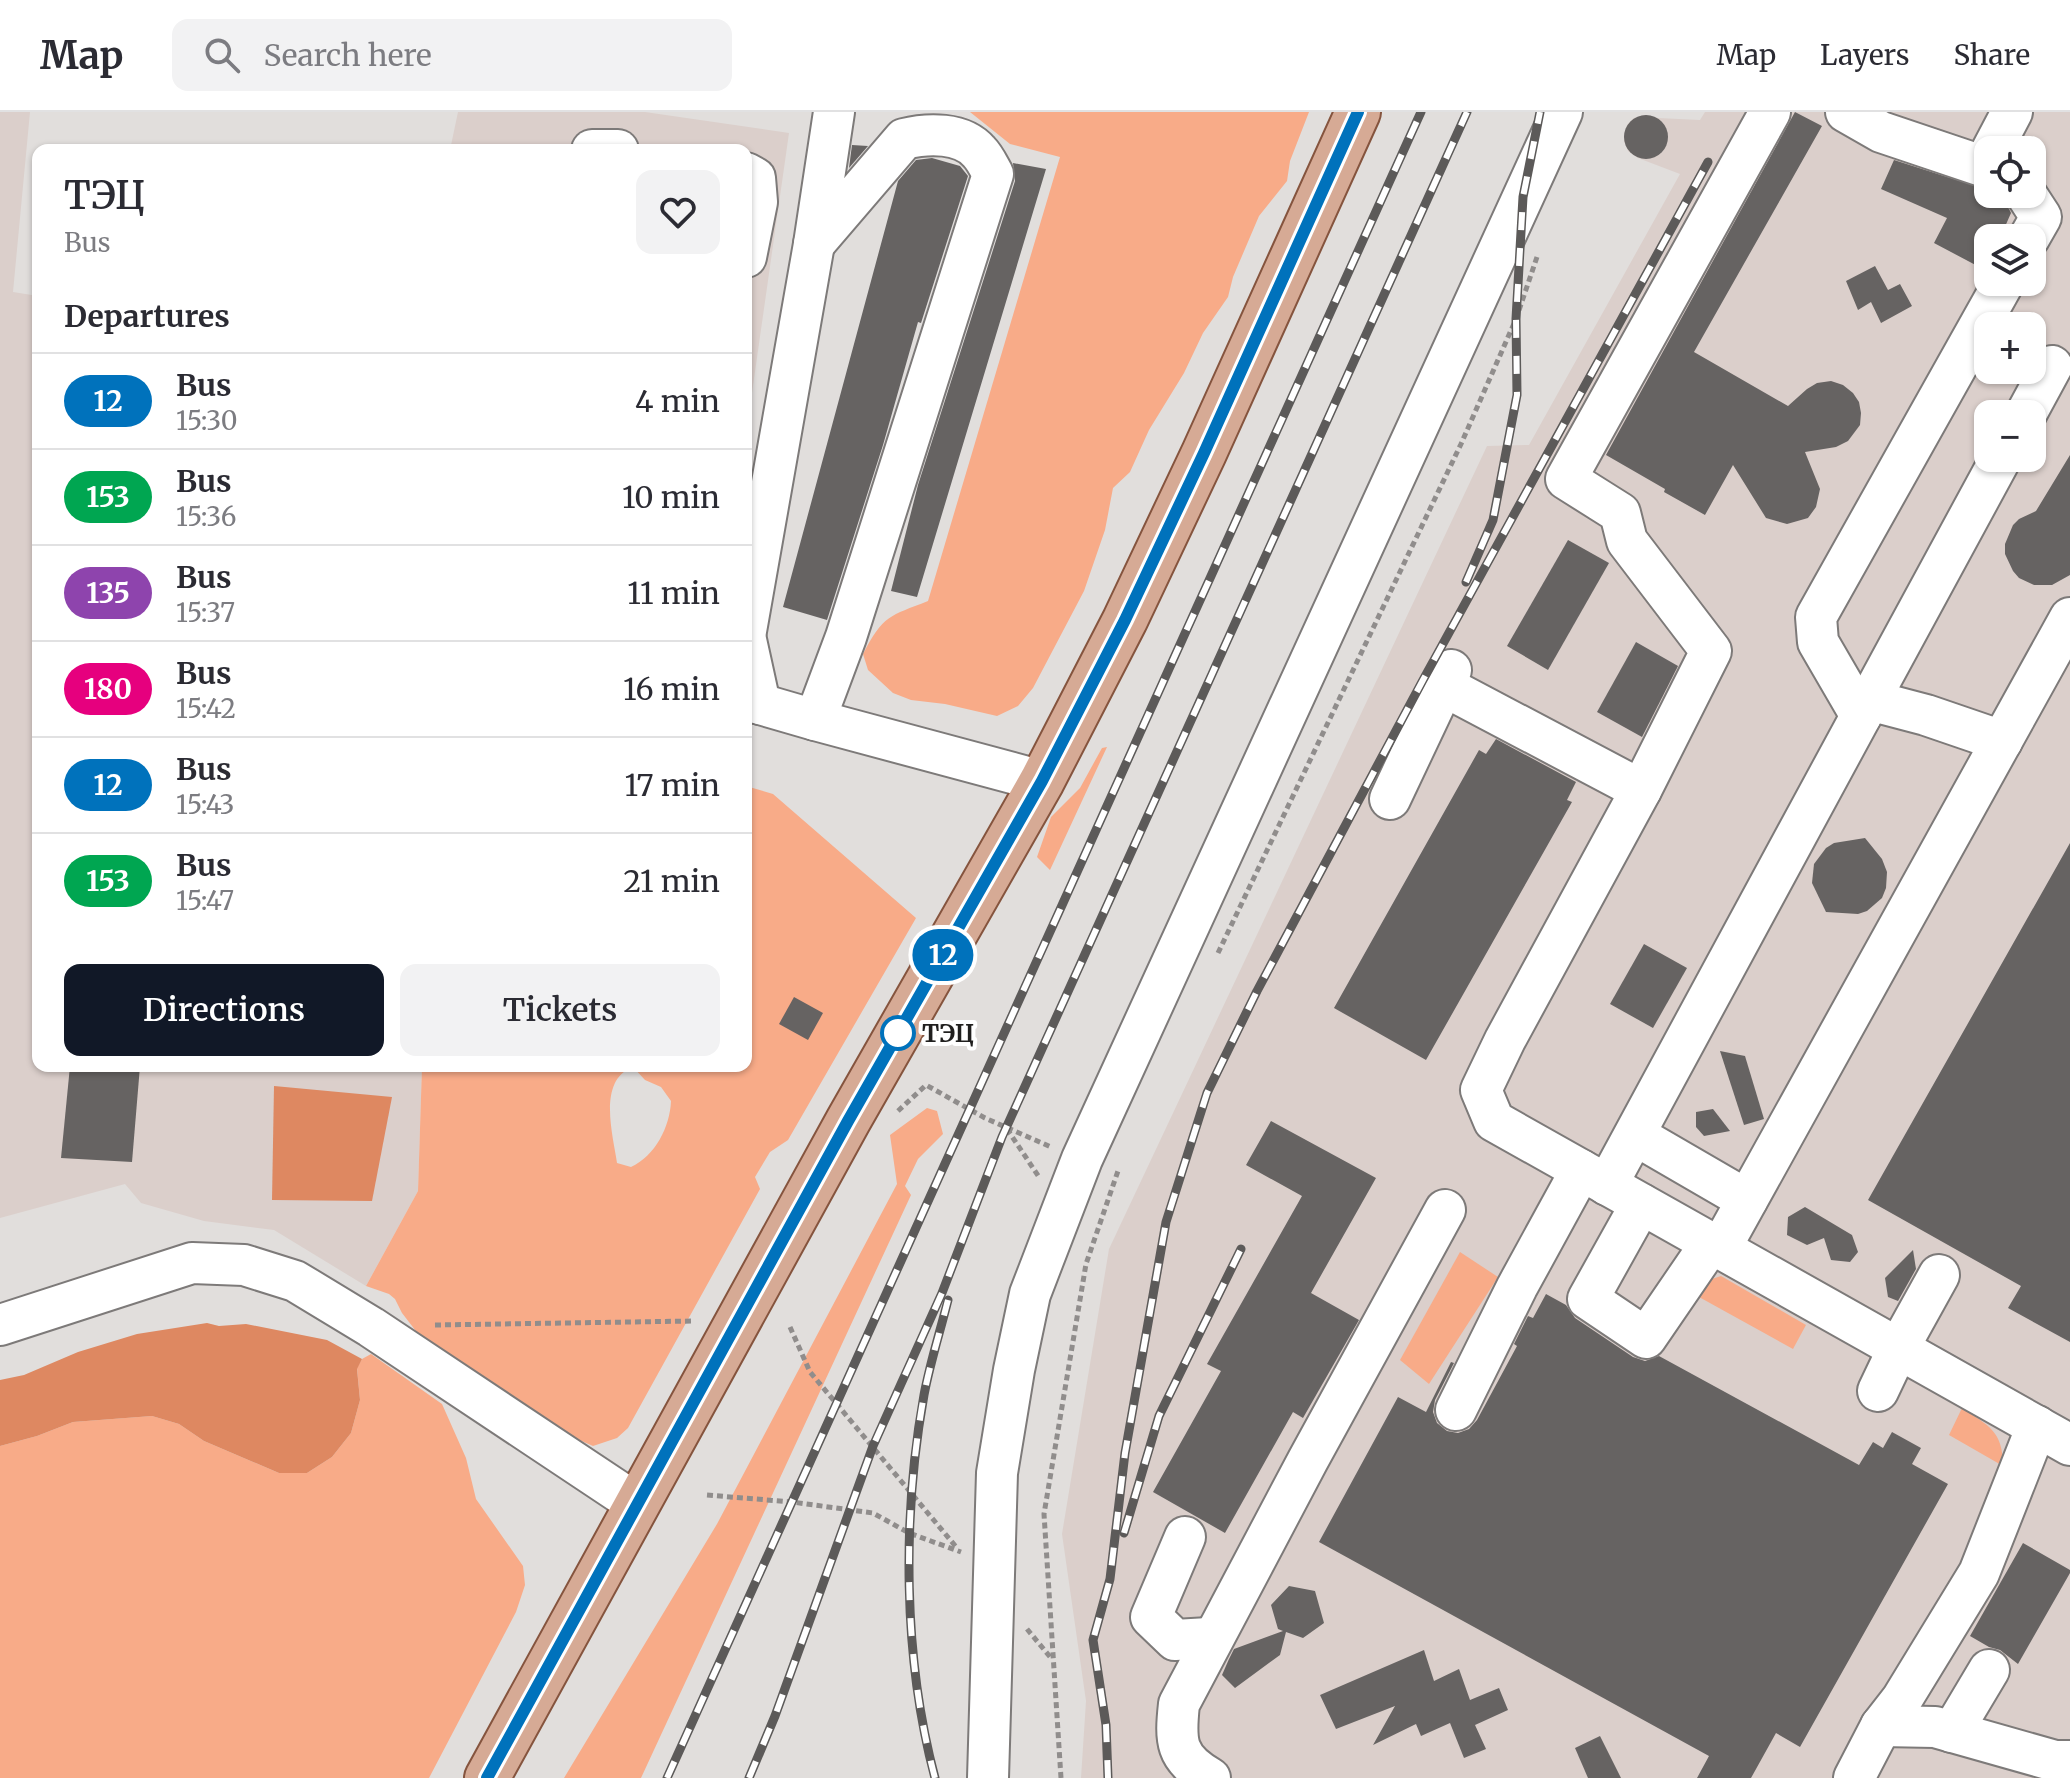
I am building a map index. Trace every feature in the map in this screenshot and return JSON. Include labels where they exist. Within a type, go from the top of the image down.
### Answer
[{"type":"main road","points":[[487,1778],[848,1121],[1042,781],[1125,620],[1204,453],[1358,112]]},
{"type":"street","points":[[752,597],[834,112]]},
{"type":"street","points":[[988,1778],[997,1473],[1030,1294],[1082,1159],[1562,112]]},
{"type":"street","points":[[1770,112],[1566,479],[1620,513],[1627,541],[1711,651],[1641,790],[1481,1090],[1494,1121],[2053,1436],[1979,1573],[1902,1699],[1881,1726],[1854,1778]]},
{"type":"street","points":[[1846,112],[1881,132],[1974,156]]},
{"type":"street","points":[[2000,136],[2012,112]]},
{"type":"street","points":[[814,244],[904,139],[957,137],[979,151],[993,174],[846,637],[815,720]]},
{"type":"street","points":[[752,176],[755,178],[757,202],[752,227]]},
{"type":"street","points":[[1996,296],[1816,617],[1818,642],[1865,708],[1926,715],[2002,741]]},
{"type":"street","points":[[2034,400],[2052,366]]},
{"type":"street","points":[[1993,472],[1635,1135],[1610,1187],[1588,1299],[1646,1338],[1747,1200],[2070,618]]},
{"type":"street","points":[[1390,799],[1448,678],[1641,790]]},
{"type":"street","points":[[753,701],[1042,781]]},
{"type":"street","points":[[1635,1135],[1747,1200]]},
{"type":"street","points":[[1456,1410],[1517,1287],[1610,1187]]},
{"type":"street","points":[[1210,1778],[1190,1766],[1175,1736],[1179,1704],[1445,1210]]},
{"type":"street","points":[[0,1325],[192,1263],[244,1265],[295,1281],[371,1327],[637,1504]]},
{"type":"street","points":[[1878,1391],[1939,1275]]},
{"type":"street","points":[[1185,1537],[1151,1617],[1175,1640],[1209,1638]]},
{"type":"street","points":[[1952,1732],[1989,1670]]},
{"type":"street","points":[[1881,1726],[1935,1727],[2052,1766]]},
{"type":"path","points":[[1213,964],[1461,444],[1516,319],[1539,250]]},
{"type":"path","points":[[970,1107],[985,1118]]},
{"type":"path","points":[[1061,1778],[1044,1514],[1086,1264],[1121,1163]]},
{"type":"path","points":[[435,1325],[694,1321]]},
{"type":"path","points":[[790,1327],[810,1372],[827,1394],[1052,1659]]},
{"type":"path","points":[[707,1495],[873,1513],[909,1533],[958,1549]]},
{"type":"shaded area","points":[[0,112],[30,112],[13,292],[32,295],[32,1072],[422,1072],[418,1191],[366,1286],[274,1230],[204,1221],[141,1203],[125,1184],[0,1218]]},
{"type":"shaded area","points":[[458,112],[645,112],[789,133],[752,393],[752,144],[451,144]]},
{"type":"shaded area","points":[[970,112],[1309,112],[1290,161],[1287,181],[1259,216],[1233,277],[1228,297],[1203,333],[1184,373],[1149,430],[1130,472],[1113,488],[1105,530],[1084,591],[1033,688],[1018,706],[997,716],[911,700],[893,693],[868,670],[863,654],[876,631],[889,618],[928,601],[1060,157],[1010,144]]},
{"type":"shaded area","points":[[1705,112],[2070,112],[2070,1778],[1081,1778],[1086,1701],[1062,1534],[1109,1249],[1487,446],[1529,445],[1680,174],[1638,158],[1628,151],[1624,141],[1627,125],[1634,118],[1644,115],[1700,120]]},
{"type":"shaded area","points":[[1107,747],[1050,870],[1037,857],[1051,817],[1080,788],[1102,748]]},
{"type":"shaded area","points":[[752,788],[773,794],[916,918],[788,1140],[770,1152],[755,1177],[760,1189],[628,1428],[617,1438],[593,1446],[545,1425],[429,1348],[395,1299],[366,1286],[418,1191],[422,1072],[625,1072],[615,1084],[610,1109],[617,1163],[631,1167],[647,1156],[660,1140],[668,1121],[671,1101],[661,1087],[645,1080],[638,1072],[752,1072]]},
{"type":"shaded area","points":[[274,1086],[392,1097],[372,1201],[272,1200]]},
{"type":"shaded area","points":[[927,1108],[937,1111],[943,1134],[918,1159],[905,1186],[911,1195],[641,1778],[564,1778],[717,1524],[897,1184],[890,1135]]},
{"type":"shaded area","points":[[1460,1252],[1498,1277],[1429,1384],[1400,1360]]},
{"type":"shaded area","points":[[1721,1276],[1806,1325],[1793,1349],[1699,1297],[1703,1282]]},
{"type":"shaded area","points":[[207,1323],[219,1326],[246,1324],[327,1340],[362,1359],[357,1369],[360,1400],[351,1433],[332,1457],[307,1473],[279,1473],[204,1441],[179,1424],[152,1416],[73,1422],[0,1446],[0,1380],[24,1375],[78,1352],[137,1334]]},
{"type":"shaded area","points":[[371,1354],[442,1404],[466,1458],[476,1499],[523,1566],[525,1585],[516,1612],[429,1778],[0,1778],[0,1446],[73,1422],[152,1416],[179,1424],[204,1441],[279,1473],[307,1473],[332,1457],[351,1433],[360,1400],[357,1368],[362,1359]]},
{"type":"shaded area","points":[[1962,1408],[1993,1431],[2000,1445],[2003,1466],[1949,1435]]},
{"type":"building","points":[[1795,112],[1822,126],[1694,352],[1788,406],[1817,383],[1831,381],[1843,385],[1859,402],[1860,425],[1848,441],[1836,447],[1805,452],[1820,489],[1816,507],[1808,518],[1787,524],[1766,518],[1733,465],[1705,515],[1606,455]]},
{"type":"building","points":[[1646,115],[1662,121],[1668,137],[1662,153],[1646,159],[1630,153],[1624,137],[1630,121]]},
{"type":"building","points":[[852,145],[868,146],[849,168]]},
{"type":"building","points":[[932,158],[960,166],[968,176],[921,323],[918,322],[883,445],[827,620],[783,607],[898,181],[916,160]]},
{"type":"building","points":[[1894,160],[1974,186],[1974,208],[2008,208],[2011,213],[2006,224],[1974,224],[1974,264],[1934,243],[1947,218],[1881,189]]},
{"type":"building","points":[[1013,163],[1046,169],[917,597],[891,591],[918,485],[1015,181]]},
{"type":"building","points":[[1875,266],[1888,290],[1900,284],[1912,306],[1881,323],[1871,302],[1858,310],[1846,281]]},
{"type":"building","points":[[2070,455],[2070,575],[2052,585],[2034,585],[2019,578],[2013,571],[2005,554],[2005,544],[2013,525],[2036,511]]},
{"type":"building","points":[[1568,540],[1609,563],[1548,670],[1507,646]]},
{"type":"building","points":[[1636,642],[1678,666],[1642,737],[1597,712]]},
{"type":"building","points":[[1496,739],[1576,782],[1567,800],[1572,802],[1426,1060],[1334,1008],[1479,750],[1486,754]]},
{"type":"building","points":[[1865,838],[1882,859],[1887,872],[1882,898],[1867,911],[1858,914],[1826,912],[1812,883],[1814,864],[1834,843]]},
{"type":"building","points":[[2070,843],[2070,1342],[2008,1308],[2021,1286],[1868,1200]]},
{"type":"building","points":[[1644,944],[1687,968],[1653,1028],[1610,1004]]},
{"type":"building","points":[[794,997],[823,1013],[808,1040],[779,1024]]},
{"type":"building","points":[[1720,1051],[1745,1056],[1764,1119],[1744,1125]]},
{"type":"building","points":[[69,1072],[140,1072],[132,1162],[61,1158]]},
{"type":"building","points":[[1713,1109],[1730,1131],[1704,1136],[1696,1127],[1696,1112]]},
{"type":"building","points":[[1271,1121],[1376,1178],[1311,1293],[1359,1320],[1303,1418],[1293,1412],[1225,1533],[1153,1492],[1221,1371],[1207,1364],[1302,1196],[1246,1165]]},
{"type":"building","points":[[1805,1207],[1852,1235],[1858,1252],[1850,1262],[1831,1260],[1824,1238],[1807,1245],[1787,1235],[1788,1217]]},
{"type":"building","points":[[1913,1250],[1916,1269],[1898,1301],[1888,1297],[1885,1278]]},
{"type":"building","points":[[1546,1294],[1566,1305],[1575,1318],[1633,1357],[1645,1361],[1659,1356],[1859,1465],[1873,1442],[1883,1448],[1892,1432],[1921,1448],[1912,1464],[1948,1484],[1800,1747],[1776,1733],[1751,1778],[1697,1778],[1709,1756],[1319,1542],[1398,1397],[1426,1412],[1451,1362],[1454,1363],[1435,1400],[1433,1412],[1437,1423],[1447,1431],[1458,1433],[1469,1429],[1477,1420],[1517,1346],[1514,1344],[1528,1316],[1533,1318]]},
{"type":"building","points":[[2023,1543],[2070,1570],[2070,1573],[2018,1664],[2000,1650],[1970,1636]]},
{"type":"building","points":[[1289,1586],[1315,1591],[1324,1623],[1303,1638],[1286,1632],[1280,1655],[1235,1688],[1222,1675],[1234,1649],[1283,1631],[1278,1629],[1271,1605]]},
{"type":"building","points":[[1424,1650],[1434,1681],[1459,1669],[1470,1700],[1499,1688],[1508,1710],[1475,1725],[1486,1749],[1464,1758],[1450,1723],[1421,1736],[1416,1724],[1373,1745],[1395,1706],[1336,1729],[1320,1695]]},
{"type":"building","points":[[1600,1736],[1621,1778],[1588,1778],[1575,1748]]},
{"type":"railway","points":[[667,1778],[1421,112]]},
{"type":"railway","points":[[749,1778],[775,1716],[873,1446],[942,1293],[1002,1137],[1467,112]]},
{"type":"railway","points":[[1466,582],[1493,520],[1517,395],[1516,319],[1523,197],[1540,112]]},
{"type":"railway","points":[[1108,1778],[1106,1725],[1093,1640],[1110,1579],[1125,1453],[1166,1222],[1207,1093],[1257,991],[1423,680],[1708,162]]},
{"type":"railway","points":[[1124,1533],[1159,1416],[1241,1249]]},
{"type":"railway","points":[[935,1778],[917,1685],[909,1587],[909,1538],[924,1395],[948,1300]]},
{"type":"bus line","name":"12","points":[[487,1778],[848,1121],[1042,781],[1125,620],[1204,453],[1358,112]]},
{"type":"place","name":"ТЭЦ","points":[[898,1033]]}]
